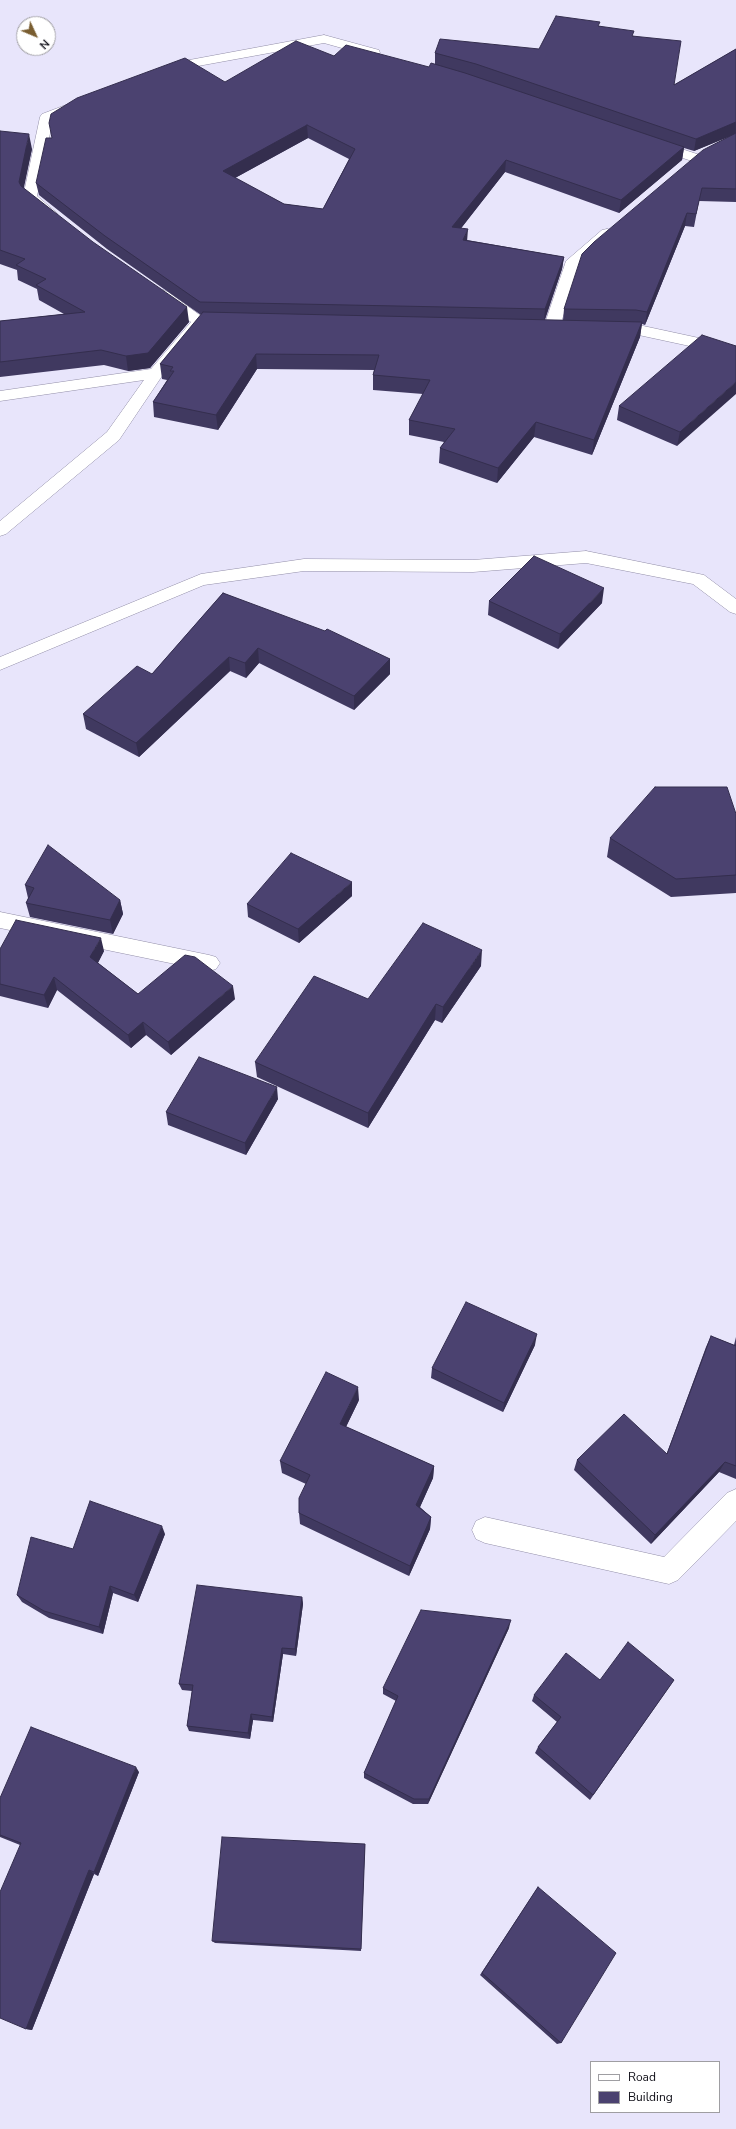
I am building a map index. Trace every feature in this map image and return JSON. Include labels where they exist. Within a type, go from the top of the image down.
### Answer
[{"type":"street","points":[[154,75],[184,65],[324,39],[385,57]]},
{"type":"street","points":[[60,221],[30,197],[47,117],[90,100]]},
{"type":"street","points":[[642,140],[695,158]]},
{"type":"street","points":[[683,168],[695,158],[709,152]]},
{"type":"street","points":[[536,326],[559,326],[573,261],[619,222]]},
{"type":"street","points":[[0,530],[113,436],[156,373],[208,321],[154,289]]},
{"type":"street","points":[[596,328],[634,329],[736,351]]},
{"type":"street","points":[[0,396],[156,373]]},
{"type":"street","points":[[0,664],[201,580],[304,565],[473,566],[586,557],[698,579],[736,608]]},
{"type":"street","points":[[0,920],[209,963]]},
{"type":"street","points":[[485,1530],[668,1571],[736,1502]]},
{"type":"building","points":[[556,16],[600,22],[598,26],[634,31],[632,36],[681,41],[674,85],[736,49],[736,122],[696,139],[476,64],[435,53],[440,39],[539,49]]},
{"type":"building","points":[[296,41],[334,56],[346,45],[429,67],[431,63],[465,73],[684,147],[621,200],[506,160],[452,227],[468,229],[463,240],[564,257],[545,309],[200,302],[105,236],[36,183],[46,138],[52,138],[49,123],[51,114],[77,98],[185,58],[225,82]],"holes":[[[307,125],[355,149],[323,209],[284,204],[223,171]]]},
{"type":"building","points":[[0,131],[29,134],[19,182],[21,186],[93,242],[187,307],[148,353],[126,356],[101,350],[0,362],[0,321],[85,312],[36,285],[46,279],[16,265],[25,259],[0,250]]},
{"type":"building","points":[[736,133],[736,189],[702,188],[696,214],[687,213],[647,312],[636,310],[564,309],[582,254],[594,242],[703,150]]},
{"type":"building","points":[[203,312],[642,322],[594,440],[536,422],[498,468],[440,448],[455,429],[409,420],[430,380],[373,375],[379,355],[256,354],[216,415],[153,402],[174,371],[170,371],[173,367],[160,364]]},
{"type":"building","points":[[702,335],[736,346],[736,382],[680,432],[619,406]]},
{"type":"building","points":[[534,556],[604,588],[560,634],[489,601]]},
{"type":"building","points":[[223,593],[325,631],[327,629],[390,659],[354,696],[258,648],[245,663],[229,657],[136,743],[83,714],[137,666],[152,674]]},
{"type":"building","points":[[655,787],[727,787],[736,814],[736,875],[676,879],[610,838]]},
{"type":"building","points":[[48,845],[120,900],[110,920],[26,903],[34,888],[25,885]]},
{"type":"building","points":[[291,853],[352,882],[298,929],[247,904]]},
{"type":"building","points":[[16,920],[101,938],[90,957],[138,994],[185,955],[195,957],[233,986],[168,1042],[143,1022],[128,1035],[54,977],[44,995],[0,984],[0,949]]},
{"type":"building","points":[[423,923],[482,950],[443,1007],[436,1004],[368,1113],[255,1062],[314,976],[368,999]]},
{"type":"building","points":[[199,1057],[277,1087],[245,1143],[166,1112]]},
{"type":"building","points":[[466,1302],[537,1334],[504,1403],[432,1368]]},
{"type":"building","points":[[711,1336],[736,1346],[736,1466],[725,1462],[655,1535],[577,1460],[624,1414],[667,1454]]},
{"type":"building","points":[[326,1372],[358,1387],[340,1424],[434,1466],[416,1505],[431,1517],[410,1566],[299,1513],[299,1498],[310,1475],[280,1461]]},
{"type":"building","points":[[90,1501],[162,1526],[134,1595],[110,1586],[99,1627],[44,1611],[17,1595],[31,1537],[73,1549]]},
{"type":"building","points":[[197,1585],[302,1597],[295,1649],[282,1648],[272,1717],[251,1714],[248,1733],[187,1726],[193,1685],[179,1684]]},
{"type":"building","points":[[421,1610],[511,1620],[429,1799],[414,1799],[364,1773],[398,1696],[383,1688]]},
{"type":"building","points":[[628,1642],[674,1680],[593,1795],[538,1747],[561,1717],[534,1695],[566,1653],[600,1680]]},
{"type":"building","points":[[31,1727],[136,1767],[94,1872],[89,1870],[26,2029],[0,2018],[0,1892],[21,1843],[0,1835],[0,1798]]},
{"type":"building","points":[[222,1837],[365,1844],[361,1949],[212,1941]]},
{"type":"building","points":[[538,1887],[616,1953],[561,2043],[482,1973]]}]
